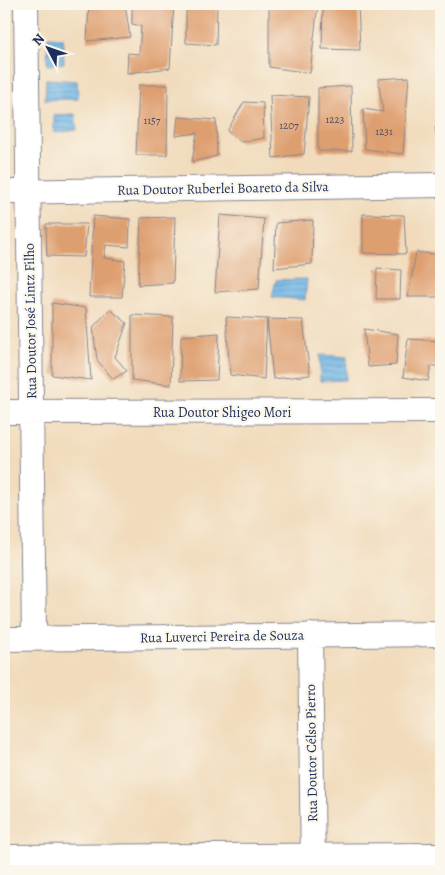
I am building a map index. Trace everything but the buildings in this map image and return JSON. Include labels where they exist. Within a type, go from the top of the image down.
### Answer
[{"type":"street","name":"Rua Doutor José Lintz Filho","points":[[26,4],[34,638]]},
{"type":"street","name":"Rua Doutor Ruberlei Boareto da Silva","points":[[4,192],[441,185]]},
{"type":"street","name":"Rua Doutor Shigeo Mori","points":[[4,412],[441,411]]},
{"type":"street","name":"Rua Luverci Pereira de Souza","points":[[4,639],[441,634]]},
{"type":"street","name":"Rua Doutor Célso Pierro","points":[[310,635],[313,864]]},
{"type":"street","points":[[4,857],[313,864],[441,855]]},
{"type":"water","points":[[48,37],[63,38],[64,63],[47,65]]},
{"type":"water","points":[[46,79],[77,81],[78,99],[45,100]]},
{"type":"water","points":[[75,114],[77,130],[54,133],[54,115]]},
{"type":"water","points":[[307,279],[305,300],[272,297],[276,280]]},
{"type":"water","points":[[320,355],[347,357],[346,380],[320,381]]}]
